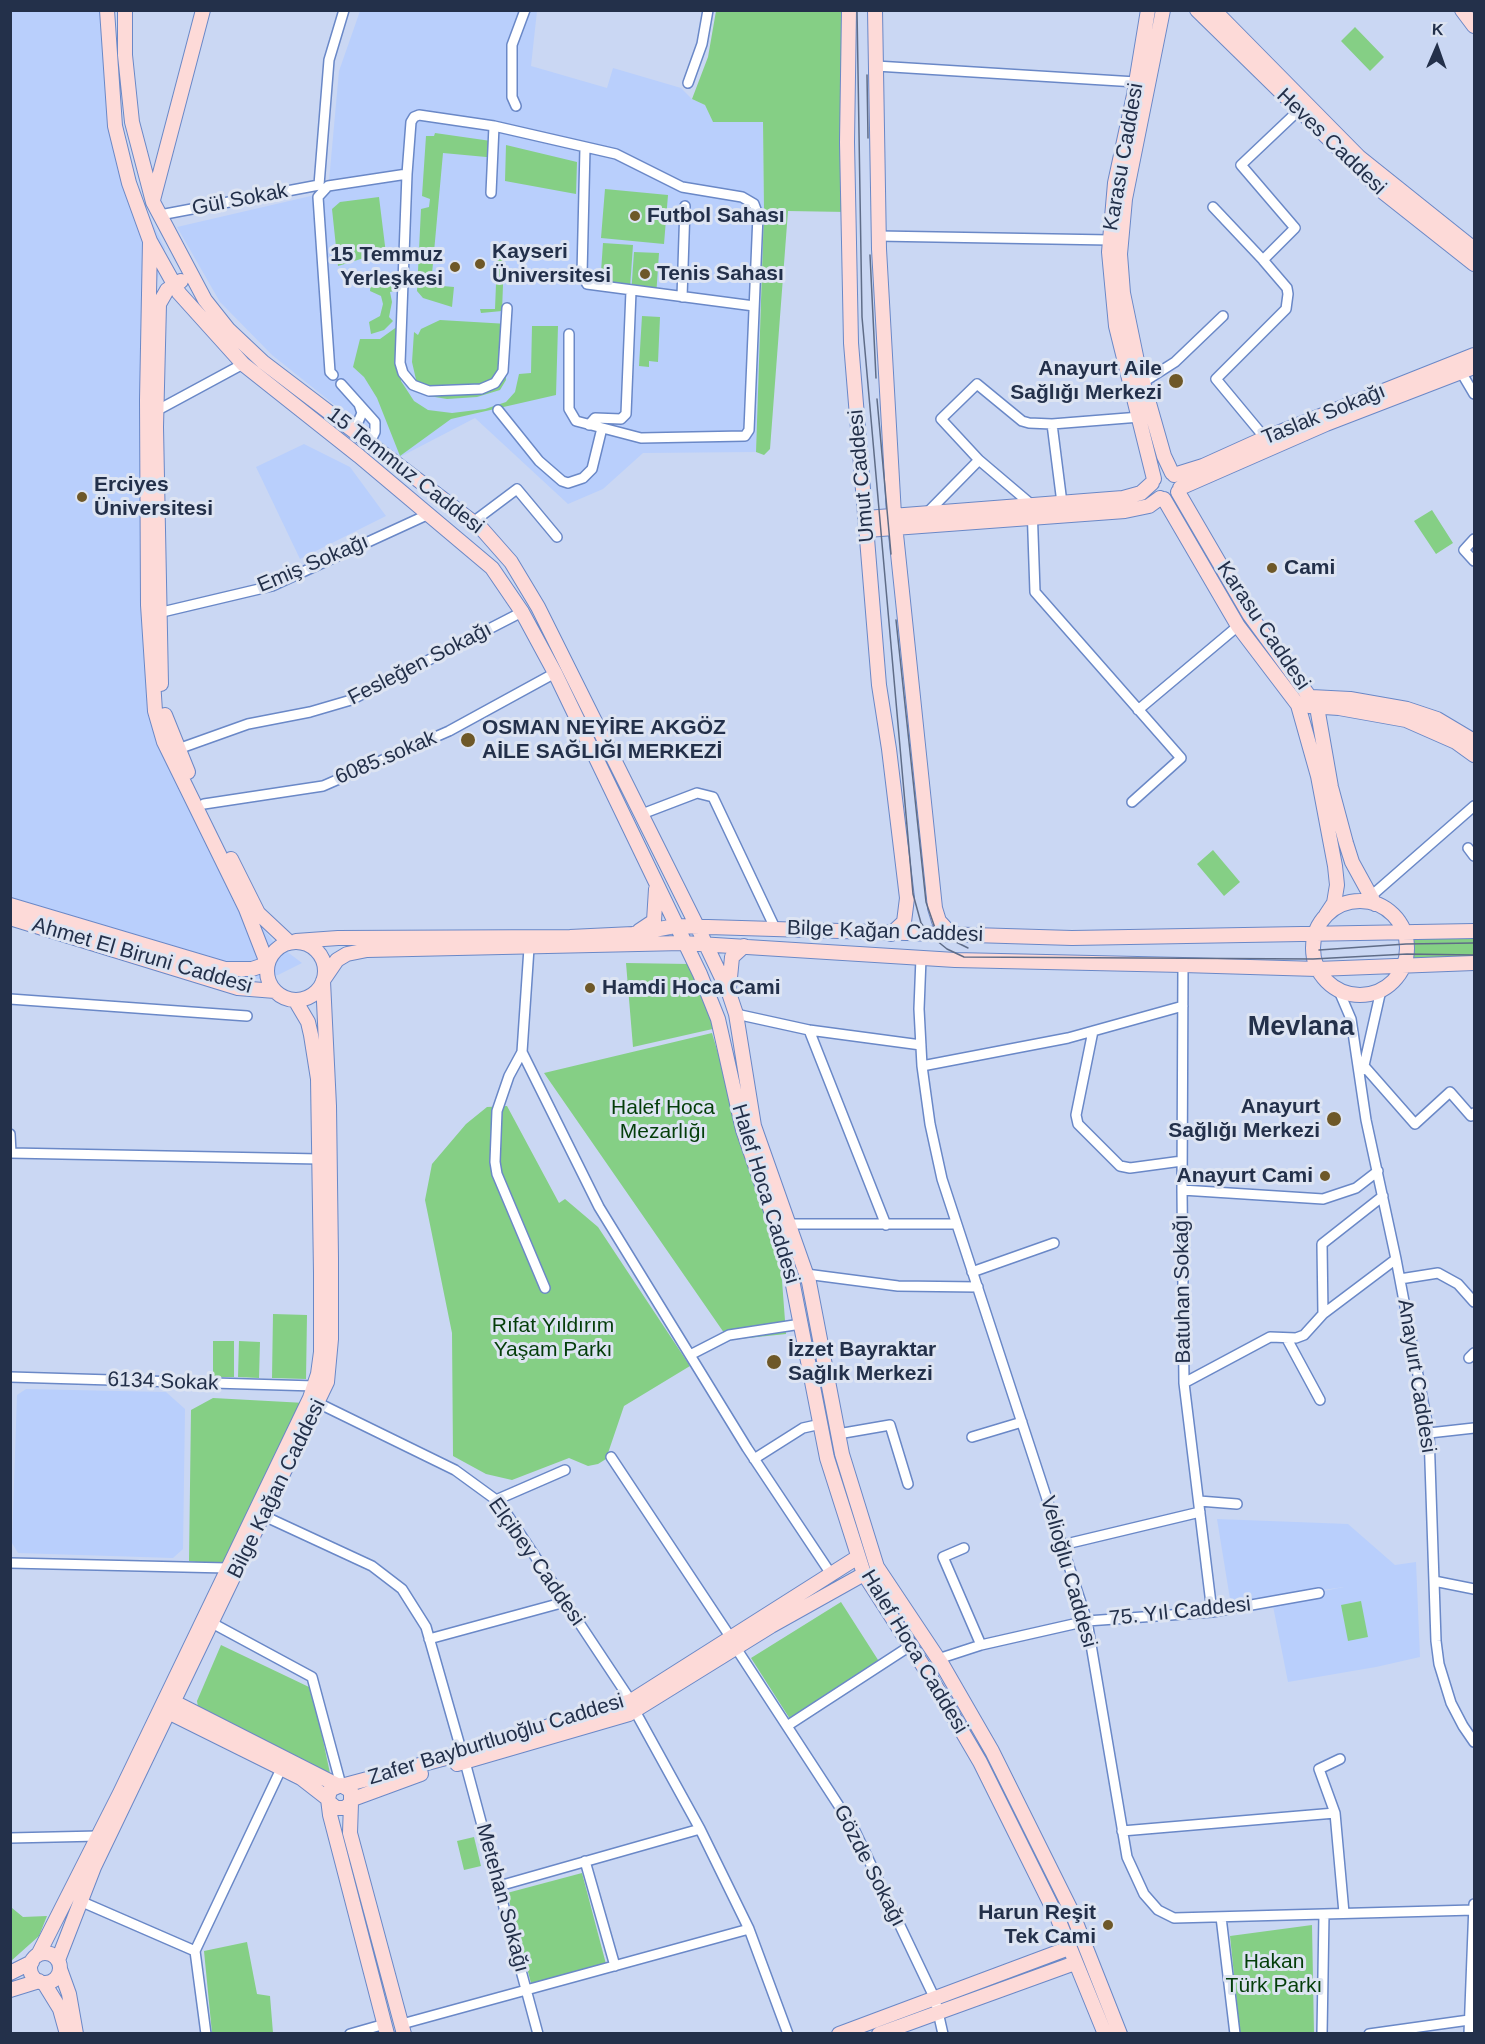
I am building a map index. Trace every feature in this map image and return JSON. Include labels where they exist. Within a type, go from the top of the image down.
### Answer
[{"type":"street","name":"15 Temmuz Caddesi","points":[[107,10],[115,126],[129,183],[150,241],[175,285],[243,364],[359,456],[492,568],[522,612],[555,673],[683,943]]},
{"type":"street","name":"15 Temmuz Caddesi","points":[[125,10],[125,55],[132,122],[156,208],[205,300],[228,329],[263,362],[473,522],[511,562],[538,607],[706,944]]},
{"type":"street","points":[[156,208],[203,10]]},
{"type":"street","name":"Gül Sokak","points":[[156,208],[319,185],[329,60],[344,10]]},
{"type":"street","points":[[516,106],[512,97],[512,45],[525,10]]},
{"type":"street","points":[[688,82],[702,44],[708,10]]},
{"type":"street","name":"Umut Caddesi","points":[[849,10],[847,142],[849,305],[879,685],[907,897],[904,922],[891,934]]},
{"type":"street","name":"Umut Caddesi","points":[[875,10],[878,236],[895,522],[935,908],[939,921],[951,934]]},
{"type":"street","name":"Karasu Caddesi","points":[[1148,10],[1136,82],[1120,153],[1110,240],[1114,316],[1140,417],[1153,481]]},
{"type":"street","name":"Karasu Caddesi","points":[[1163,10],[1125,199],[1121,236],[1123,293],[1142,383],[1164,456],[1249,614],[1314,702],[1406,720],[1456,742],[1474,755]]},
{"type":"street","name":"Heves Caddesi","points":[[1197,10],[1383,192],[1474,264]]},
{"type":"street","name":"Heves Caddesi","points":[[1214,10],[1353,151],[1474,249]]},
{"type":"street","points":[[1462,10],[1474,26]]},
{"type":"street","points":[[876,66],[1136,82]]},
{"type":"street","points":[[1263,260],[1295,228],[1241,165],[1298,111]]},
{"type":"street","points":[[507,308],[503,371],[495,383],[481,389],[429,391],[417,387],[406,378],[400,363],[407,174],[411,122],[416,115],[494,126],[629,159],[682,187],[742,197],[751,201],[758,215],[749,430],[745,436],[640,438],[576,421],[569,412],[569,334]]},
{"type":"street","points":[[491,193],[494,126]]},
{"type":"street","points":[[585,148],[582,278],[593,287],[754,306]]},
{"type":"street","points":[[333,375],[330,372],[318,196],[322,189],[328,186],[407,174]]},
{"type":"street","points":[[682,297],[685,206]]},
{"type":"street","points":[[1214,207],[1287,288],[1286,309],[1216,379],[1265,438]]},
{"type":"street","points":[[168,230],[157,232],[150,241],[147,359],[148,605],[155,711],[164,742],[246,909],[267,964],[267,978],[274,991],[295,1000],[310,997],[324,980],[322,957],[311,946],[292,942],[258,913],[178,749],[163,704],[158,613],[156,411],[159,304],[164,294],[183,279],[188,267]]},
{"type":"street","points":[[878,236],[1110,240]]},
{"type":"street","points":[[589,425],[595,418],[621,418],[626,414],[631,291]]},
{"type":"street","points":[[1142,383],[1175,362],[1223,316]]},
{"type":"street","name":"Taslak Sokağı","points":[[1176,482],[1203,466],[1265,438],[1474,356]]},
{"type":"street","points":[[156,411],[243,364]]},
{"type":"street","name":"Taslak Sokağı","points":[[1176,482],[1474,367]]},
{"type":"street","points":[[1461,372],[1474,394]]},
{"type":"street","points":[[341,384],[375,422],[375,432],[359,456]]},
{"type":"street","points":[[1132,802],[1181,758],[1035,592],[1032,512],[941,419],[977,384],[1022,421],[1052,424],[1140,417]]},
{"type":"street","points":[[344,444],[354,431],[362,413],[359,404]]},
{"type":"street","points":[[498,410],[539,461],[562,481],[568,483],[584,478],[592,469],[602,428]]},
{"type":"street","points":[[1052,424],[1062,503]]},
{"type":"street","points":[[927,513],[979,460]]},
{"type":"street","points":[[866,524],[895,522],[1032,512],[1062,503],[1133,496],[1164,472],[1176,482],[1172,498],[1162,498],[1138,510],[1032,512],[927,513],[895,522]]},
{"type":"street","points":[[1153,481],[1154,492],[1162,498]]},
{"type":"street","points":[[473,522],[517,489],[557,537]]},
{"type":"street","name":"Karasu Caddesi","points":[[1162,498],[1238,626],[1298,705],[1350,699],[1407,709],[1443,723],[1474,741]]},
{"type":"street","name":"Emiş Sokağı","points":[[158,613],[272,586],[429,514]]},
{"type":"street","points":[[1474,539],[1464,550],[1474,561]]},
{"type":"street","name":"Fesleğen Sokağı","points":[[178,749],[248,724],[310,712],[351,700],[522,612]]},
{"type":"street","points":[[1138,710],[1238,626]]},
{"type":"street","name":"6085.sokak","points":[[204,804],[324,786],[449,731],[555,673]]},
{"type":"street","points":[[1298,705],[1318,776],[1337,885],[1334,903],[1315,933],[1313,957],[1317,969],[1327,983],[1339,991],[1360,995],[1381,990],[1393,982],[1407,954],[1403,931],[1392,913],[1373,900],[1352,862],[1338,815],[1314,702]]},
{"type":"street","points":[[642,814],[697,793],[713,797],[775,928]]},
{"type":"street","points":[[1326,915],[1338,906],[1373,900],[1474,806]]},
{"type":"street","points":[[633,934],[648,927],[654,921],[656,884]]},
{"type":"street","name":"Ahmet El Biruni Caddesi","points":[[10,905],[225,969],[252,969],[267,964]]},
{"type":"street","name":"Ahmet El Biruni Caddesi","points":[[10,918],[238,988],[274,991]]},
{"type":"street","name":"Bilge Kağan Caddesi","points":[[292,942],[338,938],[570,937],[633,934],[675,926],[1081,938],[1474,931]]},
{"type":"street","points":[[267,964],[275,950],[292,942]]},
{"type":"street","name":"Bilge Kağan Caddesi","points":[[35,1959],[212,1623],[318,1403],[328,1373],[331,1339],[329,1106],[324,980],[337,960],[358,951],[683,943],[921,958],[1317,969],[1474,963]]},
{"type":"street","name":"Halef Hoca Caddesi","points":[[683,943],[718,1019],[743,1131],[778,1231],[801,1324],[827,1458],[864,1574],[980,1762],[1069,1948],[1105,2034]]},
{"type":"street","name":"Halef Hoca Caddesi","points":[[706,944],[729,993],[736,1014],[754,1126],[806,1274],[838,1434],[877,1567],[938,1659],[992,1751],[1067,1901],[1120,2034]]},
{"type":"street","points":[[729,993],[730,964],[738,950],[744,946]]},
{"type":"street","points":[[529,948],[522,1052],[504,1087],[497,1111],[495,1162],[497,1174],[545,1288]]},
{"type":"street","name":"Velioğlu Caddesi","points":[[921,958],[922,1066],[935,1152],[955,1224],[978,1287],[1087,1621],[1122,1831],[1130,1866],[1153,1906],[1174,1918],[1474,1910]]},
{"type":"street","name":"Batuhan Sokağı","points":[[1183,965],[1184,1383],[1212,1612]]},
{"type":"street","points":[[1362,1078],[1381,990]]},
{"type":"street","points":[[1339,991],[1352,1019],[1362,1078]]},
{"type":"street","points":[[10,999],[247,1016]]},
{"type":"street","name":"Bilge Kağan Caddesi","points":[[59,1965],[80,1901],[227,1568],[315,1386],[321,1352],[320,1159],[314,1049],[308,1022],[295,1000]]},
{"type":"street","points":[[922,1066],[1093,1031],[1184,1006]]},
{"type":"street","points":[[736,1014],[809,1030],[921,1046]]},
{"type":"street","points":[[809,1030],[886,1225]]},
{"type":"street","points":[[1093,1031],[1076,1115],[1078,1124],[1120,1166],[1130,1168],[1182,1161]]},
{"type":"street","points":[[522,1052],[599,1207],[754,1460],[831,1574]]},
{"type":"street","points":[[1364,1066],[1415,1124],[1450,1092],[1471,1116],[1474,1113]]},
{"type":"street","name":"Anayurt Caddesi","points":[[1362,1078],[1366,1120],[1396,1259],[1429,1433],[1436,1641],[1442,1677],[1457,1715],[1474,1742]]},
{"type":"street","points":[[10,1134],[11,1153],[320,1159]]},
{"type":"street","points":[[1182,1190],[1323,1199],[1356,1188],[1378,1171]]},
{"type":"street","points":[[1323,1314],[1322,1244],[1383,1196]]},
{"type":"street","points":[[790,1224],[955,1224]]},
{"type":"street","points":[[972,1272],[1054,1243]]},
{"type":"street","points":[[1184,1383],[1270,1337],[1287,1339],[1304,1335],[1323,1314],[1396,1259]]},
{"type":"street","points":[[1400,1279],[1438,1273],[1458,1284],[1474,1302]]},
{"type":"street","points":[[806,1274],[898,1286],[978,1287]]},
{"type":"street","points":[[690,1355],[729,1335],[801,1324]]},
{"type":"street","points":[[1287,1339],[1320,1400]]},
{"type":"street","name":"6134 Sokak","points":[[10,1377],[315,1386]]},
{"type":"street","name":"Elçibey Caddesi","points":[[318,1403],[454,1470],[496,1500],[566,1602],[633,1706],[700,1829],[749,1929],[788,2034]]},
{"type":"street","points":[[972,1437],[1022,1422]]},
{"type":"street","points":[[754,1460],[803,1428],[821,1424]]},
{"type":"street","points":[[838,1434],[890,1425],[908,1484]]},
{"type":"street","points":[[1429,1433],[1474,1428]]},
{"type":"street","name":"Gözde Sokağı","points":[[611,1457],[854,1828],[937,2006],[943,2034]]},
{"type":"street","points":[[496,1500],[565,1470]]},
{"type":"street","points":[[1199,1501],[1237,1504]]},
{"type":"street","points":[[1062,1545],[1200,1512]]},
{"type":"street","name":"Metehan Sokağı","points":[[264,1516],[372,1566],[390,1577],[413,1604],[429,1639],[464,1757],[538,2034]]},
{"type":"street","points":[[964,1548],[943,1557],[981,1645]]},
{"type":"street","name":"Zafer Bayburtluoğlu Caddesi","points":[[341,1785],[464,1757],[633,1706],[733,1643],[858,1557]]},
{"type":"street","points":[[10,1563],[227,1568]]},
{"type":"street","name":"Zafer Bayburtluoğlu Caddesi","points":[[733,1643],[864,1574]]},
{"type":"street","points":[[1434,1581],[1474,1588]]},
{"type":"street","name":"75. Yıl Caddesi","points":[[938,1659],[981,1645],[1087,1621],[1212,1612],[1319,1593]]},
{"type":"street","points":[[429,1639],[566,1602]]},
{"type":"street","points":[[212,1623],[312,1677],[341,1785]]},
{"type":"street","points":[[787,1726],[910,1646]]},
{"type":"street","points":[[167,1705],[312,1785],[340,1809],[352,1801]]},
{"type":"street","points":[[167,1705],[351,1791],[350,1833],[403,2029],[526,1990],[749,1929]]},
{"type":"street","name":"Zafer Bayburtluoğlu Caddesi","points":[[352,1801],[464,1757]]},
{"type":"street","points":[[1340,1759],[1319,1769],[1335,1813],[1344,1913]]},
{"type":"street","points":[[206,2034],[195,1951],[281,1768]]},
{"type":"street","points":[[341,1785],[330,1790],[332,1824],[386,2029],[350,2034]]},
{"type":"street","points":[[1122,1831],[1335,1813]]},
{"type":"street","points":[[499,1886],[700,1829]]},
{"type":"street","points":[[10,1838],[99,1836]]},
{"type":"street","points":[[585,1861],[615,1966]]},
{"type":"street","points":[[80,1901],[195,1951]]},
{"type":"street","points":[[1469,2034],[1474,1904]]},
{"type":"street","points":[[1322,2034],[1324,1914]]},
{"type":"street","points":[[1221,1917],[1235,2034]]},
{"type":"street","points":[[879,2034],[1069,1948]]},
{"type":"street","points":[[10,1973],[47,1953],[59,1965],[69,1994],[76,2034]]},
{"type":"street","points":[[35,1959],[31,1971],[64,2017],[67,2034]]},
{"type":"street","points":[[839,2034],[1075,1963]]},
{"type":"street","points":[[10,1990],[53,1981],[59,1965]]},
{"type":"street","points":[[1369,2034],[1402,2031],[1471,2015]]},
{"type":"shaded area","name":"Erciyes Üniversitesi","points":[[10,11],[114,11],[122,127],[131,170],[143,204],[165,248],[156,286],[156,674],[164,729],[253,915],[273,941],[302,963],[278,975],[259,979],[229,976],[11,910]]},
{"type":"shaded area","name":"Kayseri Üniversitesi","points":[[360,11],[537,11],[531,66],[607,88],[613,68],[681,88],[692,99],[705,105],[713,122],[763,122],[764,211],[756,452],[643,453],[603,489],[568,504],[475,418],[400,457],[272,355],[220,302],[177,227],[328,192],[339,71]]},
{"type":"shaded area","points":[[304,444],[350,467],[386,516],[300,559],[256,467]]},
{"type":"shaded area","points":[[26,1389],[166,1392],[185,1409],[183,1549],[173,1558],[18,1553],[12,1543],[17,1395]]},
{"type":"shaded area","points":[[1217,1519],[1348,1524],[1395,1565],[1416,1562],[1420,1657],[1288,1682],[1272,1601],[1344,1587],[1236,1602],[1230,1599]]},
{"type":"green space","points":[[716,11],[844,11],[847,212],[788,211],[770,449],[764,455],[756,452],[764,211],[763,122],[713,122],[705,105],[692,99],[708,57]]},
{"type":"green space","points":[[1355,27],[1384,57],[1370,71],[1341,41]]},
{"type":"green space","points":[[435,133],[491,141],[497,158],[443,153],[431,285],[454,287],[452,307],[423,298],[417,291],[421,209],[429,207],[430,199],[422,196],[426,136],[434,136]]},
{"type":"green space","points":[[506,145],[577,162],[576,194],[505,181]]},
{"type":"green space","name":"Futbol Sahası","points":[[605,189],[668,195],[664,244],[601,238]]},
{"type":"green space","points":[[379,197],[387,262],[364,258],[338,266],[332,209],[340,202]]},
{"type":"green space","points":[[603,243],[633,245],[630,288],[600,286]]},
{"type":"green space","name":"Tenis Sahası","points":[[634,252],[659,253],[656,297],[631,295]]},
{"type":"green space","points":[[497,259],[504,259],[502,311],[481,313],[480,309],[495,309]]},
{"type":"green space","points":[[372,274],[388,282],[394,291],[390,292],[392,302],[389,317],[393,321],[384,330],[371,334],[369,322],[380,316],[383,304],[381,296],[370,291]]},
{"type":"green space","points":[[642,316],[660,317],[658,362],[649,361],[649,367],[639,366]]},
{"type":"green space","points":[[440,320],[508,324],[506,380],[500,390],[477,397],[447,399],[429,396],[417,384],[412,362],[414,332],[418,335],[421,329]]},
{"type":"green space","points":[[398,326],[401,381],[414,401],[428,410],[452,413],[485,409],[506,402],[515,392],[519,374],[531,373],[532,326],[558,326],[556,395],[451,419],[400,456],[377,398],[364,377],[353,367],[360,339],[380,339]]},
{"type":"green space","points":[[1432,510],[1453,543],[1436,554],[1414,521]]},
{"type":"green space","points":[[1213,850],[1240,882],[1224,896],[1197,864]]},
{"type":"green space","points":[[1413,934],[1474,936],[1474,958],[1414,959]]},
{"type":"green space","points":[[626,963],[689,964],[717,1028],[633,1047]]},
{"type":"green space","name":"Halef Hoca Mezarlığı","points":[[712,1033],[781,1267],[786,1334],[729,1340],[544,1073]]},
{"type":"green space","name":"Rıfat Yıldırım Yaşam Parkı","points":[[507,1106],[559,1203],[565,1199],[598,1227],[690,1366],[624,1406],[606,1459],[588,1466],[569,1458],[512,1480],[486,1474],[453,1456],[452,1333],[425,1200],[432,1164],[466,1124],[487,1107]]},
{"type":"green space","points":[[273,1314],[307,1315],[306,1379],[272,1378]]},
{"type":"green space","points":[[213,1341],[234,1341],[234,1377],[213,1377]]},
{"type":"green space","points":[[239,1341],[260,1342],[259,1378],[238,1377]]},
{"type":"green space","points":[[213,1398],[305,1403],[225,1566],[189,1561],[191,1410]]},
{"type":"green space","points":[[1361,1601],[1368,1637],[1348,1641],[1341,1605]]},
{"type":"green space","points":[[841,1602],[880,1663],[790,1719],[751,1658]]},
{"type":"green space","points":[[221,1645],[309,1687],[316,1707],[331,1778],[199,1713],[197,1701]]},
{"type":"green space","points":[[474,1837],[481,1866],[464,1870],[457,1841]]},
{"type":"green space","points":[[582,1873],[606,1964],[531,1983],[507,1893]]},
{"type":"green space","points":[[11,1902],[12,1908],[23,1917],[47,1916],[39,1936],[11,1961]]},
{"type":"green space","name":"Hakan Türk Parkı","points":[[1312,1925],[1314,2033],[1240,2033],[1230,1936]]},
{"type":"green space","points":[[247,1942],[257,1994],[270,1996],[273,2033],[212,2033],[204,1951]]},
{"type":"tram line","points":[[857,10],[862,317],[913,894],[921,923],[931,936],[947,949],[964,957],[1313,959],[1407,954],[1474,955]]},
{"type":"tram line","points":[[867,75],[868,138]]},
{"type":"tram line","points":[[870,255],[876,378]]},
{"type":"tram line","points":[[877,399],[891,554]]},
{"type":"tram line","points":[[896,620],[926,902],[935,928],[944,936],[968,948]]},
{"type":"tram line","points":[[1319,950],[1406,944],[1474,943]]},
{"type":"place","name":"Futbol Sahası","points":[[635,216]]},
{"type":"place","name":"Kayseri Üniversitesi","points":[[480,264]]},
{"type":"place","name":"15 Temmuz Yerleşkesi","points":[[455,267]]},
{"type":"place","name":"Tenis Sahası","points":[[645,274]]},
{"type":"place","name":"Anayurt Aile Sağlığı Merkezi","points":[[1176,381]]},
{"type":"place","name":"Erciyes Üniversitesi","points":[[82,497]]},
{"type":"place","name":"Cami","points":[[1272,568]]},
{"type":"place","name":"OSMAN NEYİRE AKGÖZ AİLE SAĞLIĞI MERKEZİ","points":[[468,740]]},
{"type":"place","name":"Hamdi Hoca Cami","points":[[590,988]]},
{"type":"place","name":"Anayurt Sağlığı Merkezi","points":[[1334,1119]]},
{"type":"place","name":"Anayurt Cami","points":[[1325,1176]]},
{"type":"place","name":"İzzet Bayraktar Sağlık Merkezi","points":[[774,1362]]},
{"type":"place","name":"Harun Reşit Tek Cami","points":[[1108,1925]]},
{"type":"district","name":"Mevlana","points":[[1301,1028]]}]
